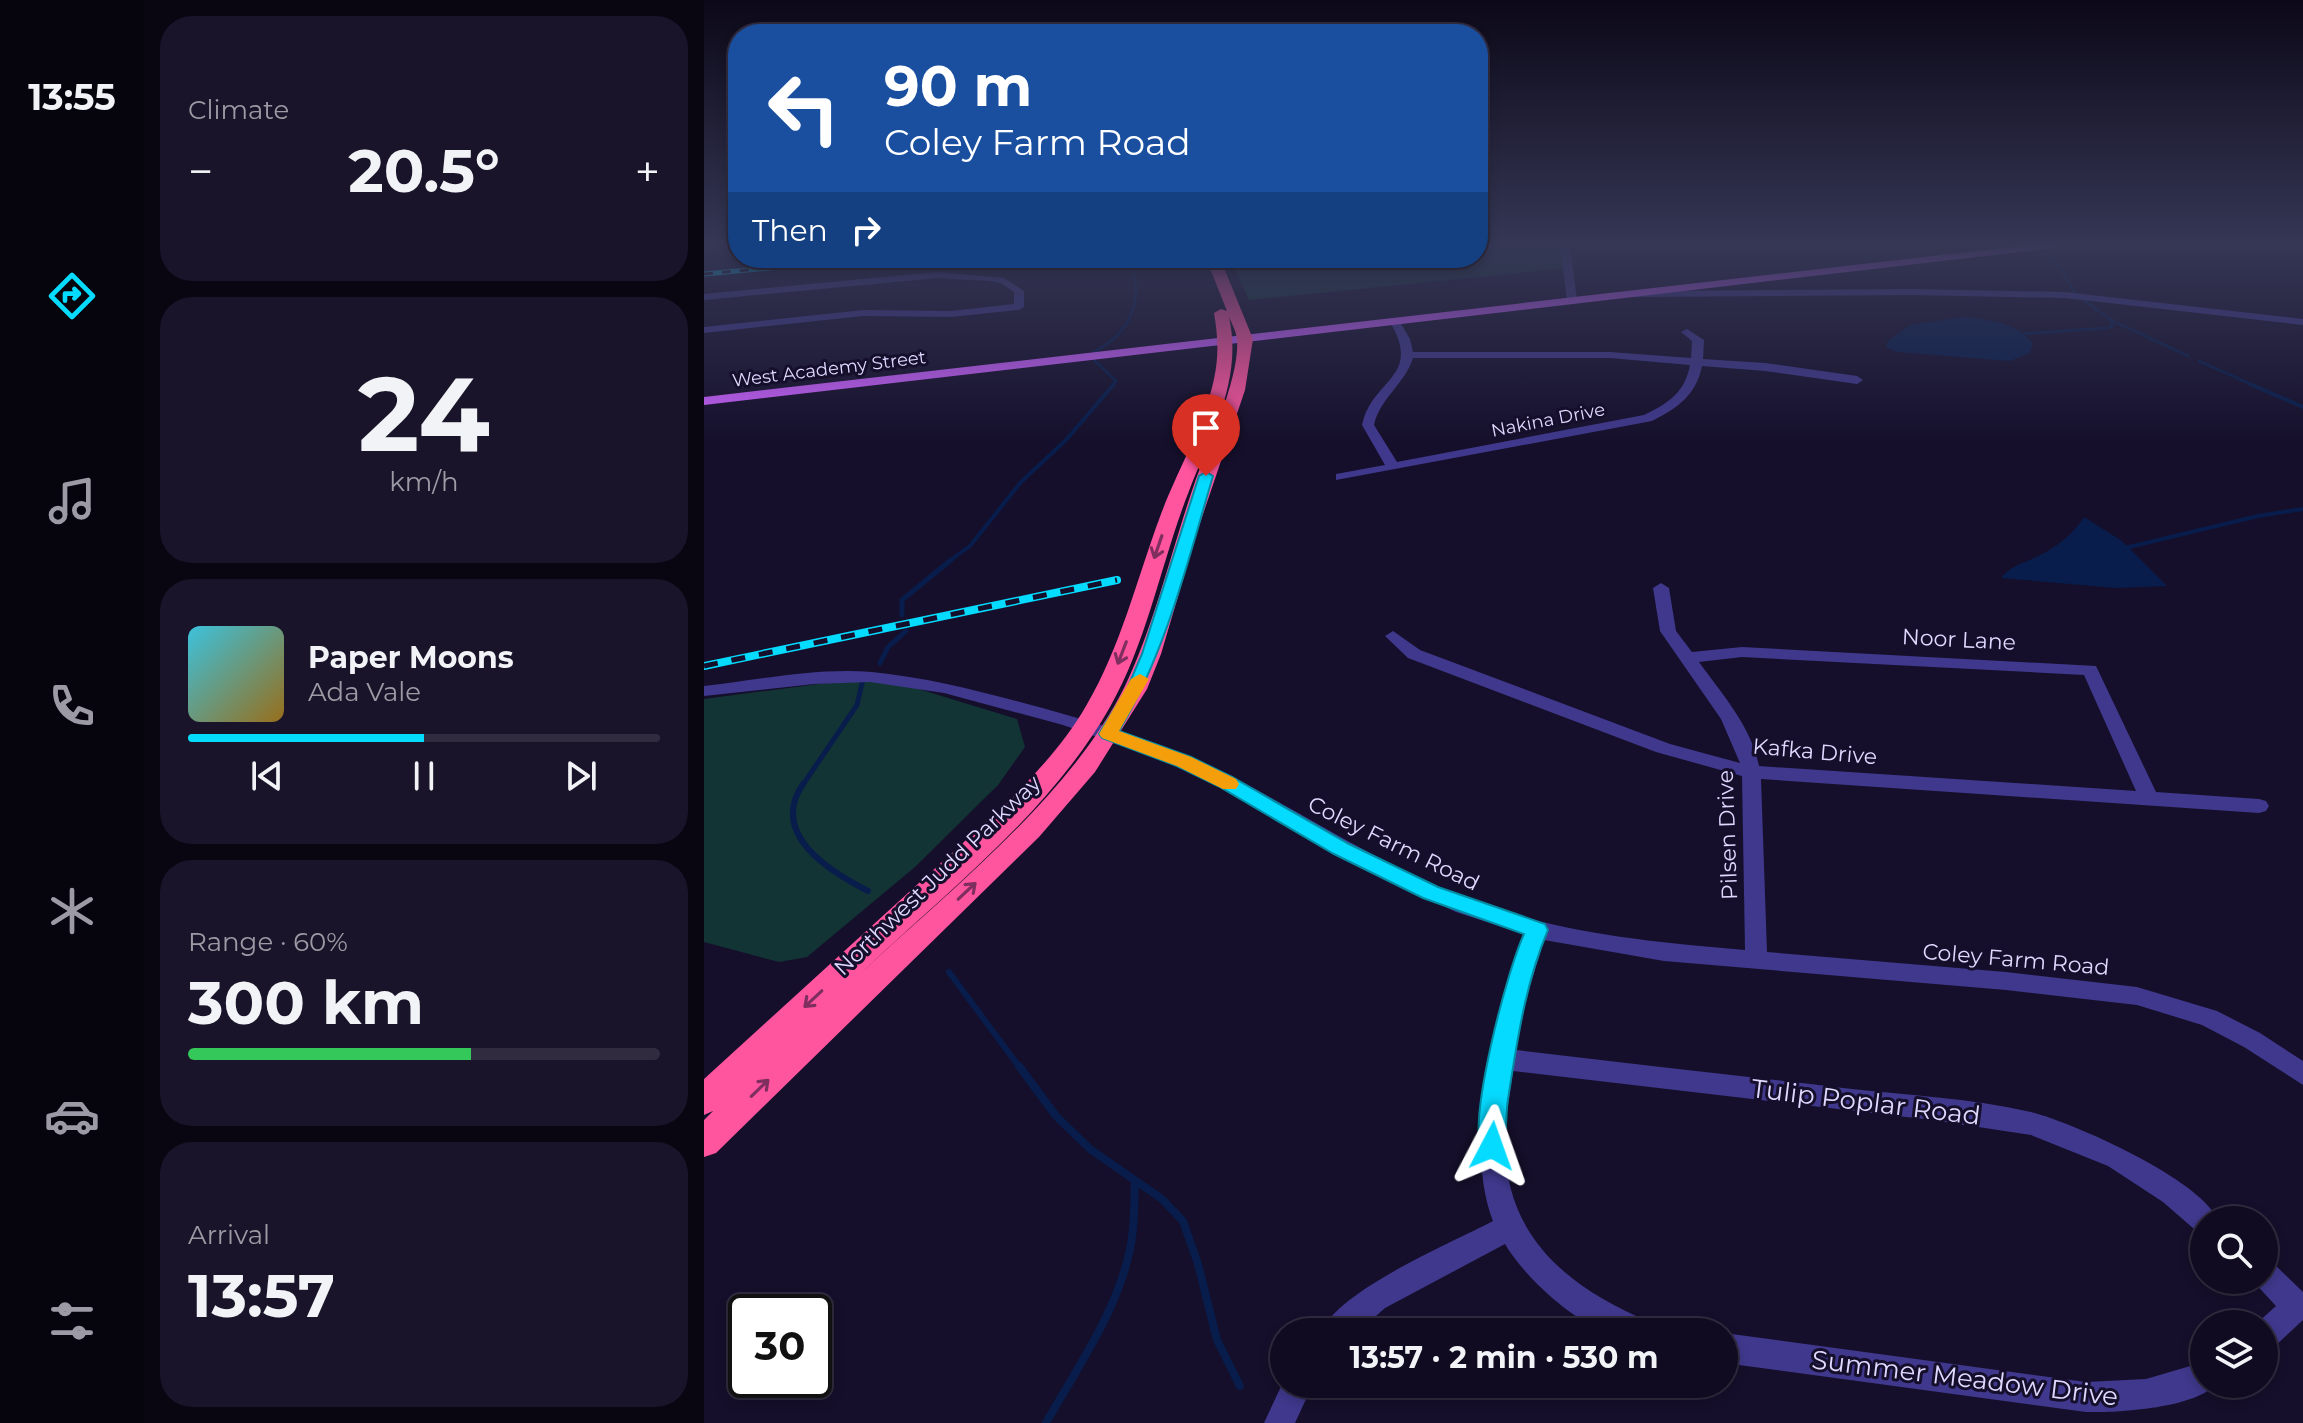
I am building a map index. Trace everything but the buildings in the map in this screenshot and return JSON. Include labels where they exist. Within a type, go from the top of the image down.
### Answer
[{"type":"highway","points":[[1224,311],[1236,340]]},
{"type":"highway","points":[[1228,311],[1236,340]]},
{"type":"highway","name":"Northwest Judd Parkway","points":[[704,1142],[1030,830],[1073,783],[1097,730],[1108,688],[1123,653],[1164,530],[1236,340]]},
{"type":"highway","name":"Northwest Judd Parkway","points":[[704,1100],[1004,821],[1059,761],[1097,730],[1135,689],[1150,654],[1187,532],[1237,390],[1236,340]]},
{"type":"main road","name":"West Academy Street","points":[[704,401],[1480,311]]},
{"type":"street","points":[[704,330],[863,313],[976,311]]},
{"type":"street","points":[[2223,311],[2303,322]]},
{"type":"street","points":[[1393,467],[1368,425],[1368,415],[1373,404],[1403,369],[1408,355],[1407,344],[1395,322]]},
{"type":"street","points":[[1687,332],[1698,340],[1697,361]]},
{"type":"street","points":[[1408,355],[1610,355],[1765,367],[1857,380]]},
{"type":"street","name":"Nakina Drive","points":[[1341,477],[1648,418],[1677,404],[1687,394],[1697,361]]},
{"type":"street","name":"Pilsen Drive","points":[[1661,588],[1668,631],[1730,718],[1747,753],[1751,772],[1756,960]]},
{"type":"street","name":"Kafka Drive","points":[[1393,636],[1414,654],[1663,748],[1751,772],[2259,806]]},
{"type":"street","name":"Noor Lane","points":[[1685,658],[1742,652],[2090,670],[2149,799]]},
{"type":"street","name":"Coley Farm Road","points":[[704,691],[828,678],[870,677],[945,688],[1097,730],[1211,775],[1342,849],[1431,892],[1537,930],[1612,945],[2102,990],[2189,1010],[2231,1029],[2303,1074]]},
{"type":"street","points":[[1537,930],[1516,988],[1493,1115],[1495,1178],[1510,1227],[1536,1262],[1572,1295],[1609,1318]]},
{"type":"street","name":"Tulip Poplar Road","points":[[1503,1059],[1932,1109],[2032,1124],[2117,1158],[2190,1208]]},
{"type":"street","points":[[1352,1318],[1375,1298],[1510,1227]]},
{"type":"street","points":[[2278,1288],[2297,1306],[2278,1324]]},
{"type":"street","name":"Summer Meadow Drive","points":[[1738,1350],[2086,1397],[2136,1397],[2190,1383]]},
{"type":"street","points":[[1279,1423],[1291,1398]]},
{"type":"green space","points":[[889,680],[1017,719],[1025,747],[998,785],[915,867],[807,957],[779,962],[704,942],[704,699],[841,681]]},
{"type":"water","points":[[1963,317],[1992,321],[2019,331],[2033,344],[2030,353],[2010,361],[1897,352],[1887,348],[1887,342],[1910,325]]},
{"type":"water","points":[[2084,517],[2122,541],[2167,586],[2116,588],[2001,578],[2012,568],[2055,546]]},
{"type":"waterway","points":[[1094,352],[1118,335],[1132,311]]},
{"type":"waterway","points":[[2099,311],[2111,320]]},
{"type":"waterway","points":[[2021,334],[2108,328],[2112,326],[2111,320]]},
{"type":"waterway","points":[[2111,320],[2188,356]]},
{"type":"waterway","points":[[1095,361],[1116,381],[1112,386]]},
{"type":"waterway","points":[[2199,361],[2255,386]]},
{"type":"waterway","points":[[948,562],[970,546],[1021,482],[1066,440],[1114,384]]},
{"type":"waterway","points":[[2250,384],[2303,407]]},
{"type":"waterway","points":[[2125,548],[2258,516],[2303,509]]},
{"type":"waterway","points":[[902,615],[902,600],[951,560]]},
{"type":"waterway","points":[[880,663],[888,647],[906,631]]},
{"type":"waterway","points":[[802,786],[857,705],[863,679]]},
{"type":"waterway","points":[[802,786],[794,802],[793,819],[798,835],[821,862],[868,891]]},
{"type":"waterway","points":[[949,972],[1020,1068]]},
{"type":"waterway","points":[[1019,1066],[1056,1116],[1090,1149],[1162,1199],[1183,1221],[1198,1264],[1217,1340],[1240,1386]]},
{"type":"waterway","points":[[1046,1423],[1095,1339],[1116,1295],[1132,1241],[1135,1181]]},
{"type":"railway","points":[[704,666],[1117,580]]},
{"type":"slow traffic","points":[[1140,679],[1109,734],[1184,761],[1230,784]]},
{"type":"route","points":[[1206,476],[1150,654],[1125,709],[1109,734],[1184,761],[1225,781],[1342,849],[1401,879],[1464,906],[1537,930],[1527,952],[1510,1014],[1493,1115],[1492,1146]]}]
